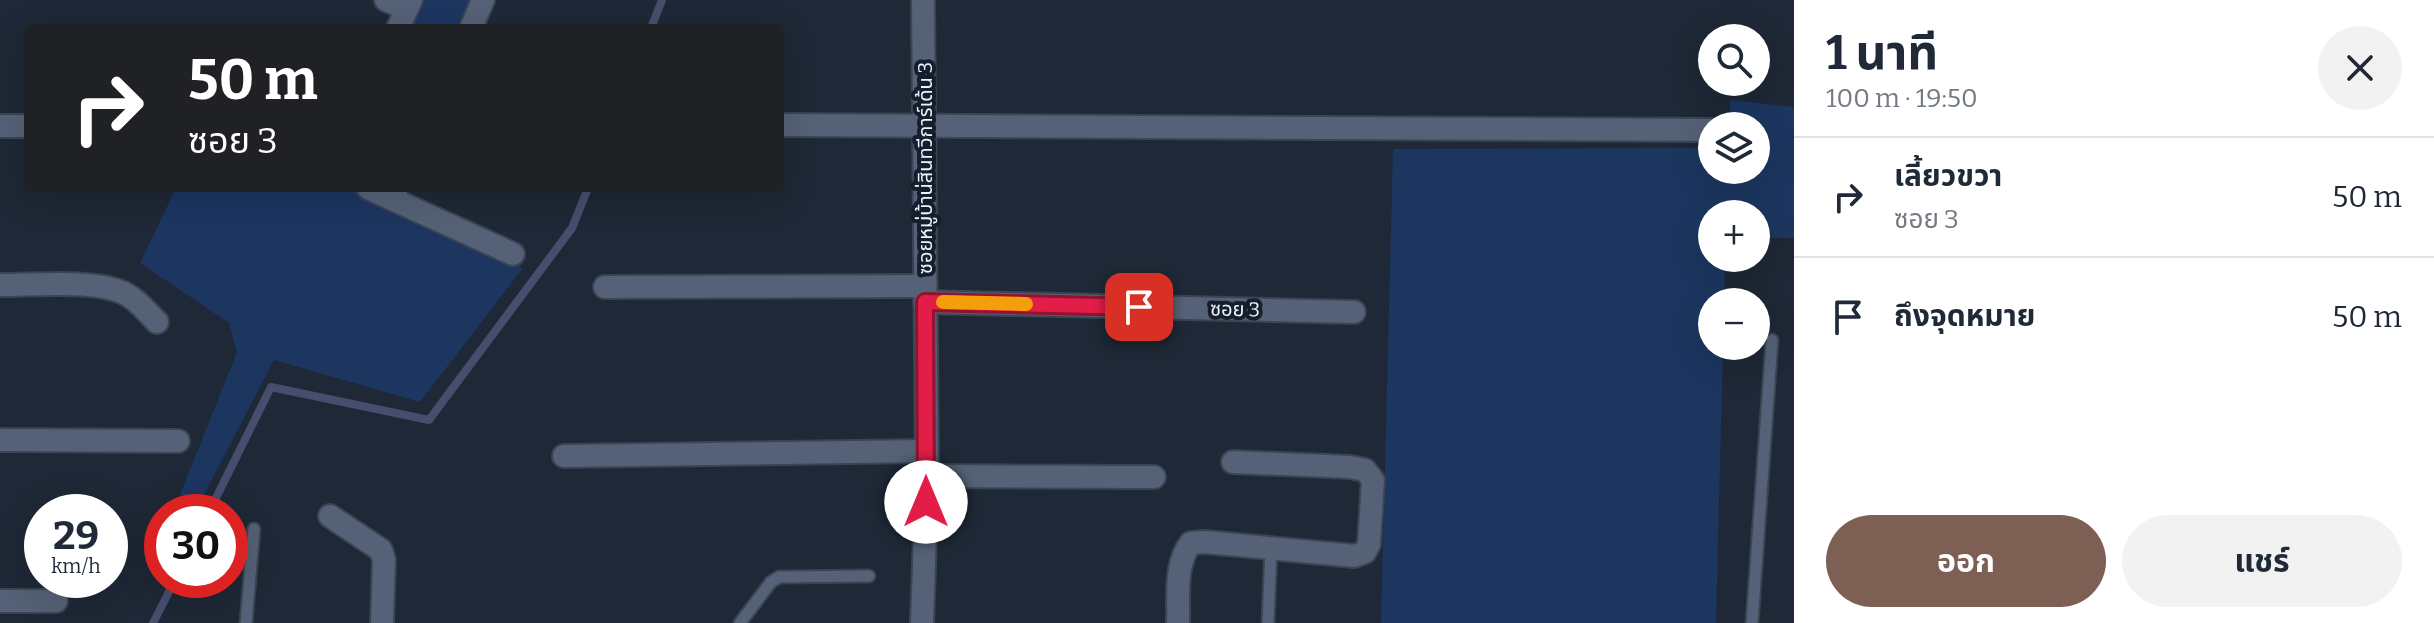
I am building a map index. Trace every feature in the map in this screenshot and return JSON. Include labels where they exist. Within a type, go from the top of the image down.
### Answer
[{"type":"street","points":[[473,24],[483,0]]},
{"type":"street","name":"ซอยหมู่บ้าน่สินทวีการ์เด้น 3","points":[[922,623],[927,476],[923,0]]},
{"type":"street","points":[[784,125],[1698,130]]},
{"type":"street","points":[[0,126],[24,126]]},
{"type":"street","points":[[395,193],[513,254]]},
{"type":"street","points":[[0,285],[100,287],[120,291],[138,302],[157,322]]},
{"type":"street","name":"ซอย 3","points":[[605,287],[925,294],[1354,312]]},
{"type":"street","points":[[0,440],[178,441]]},
{"type":"street","points":[[564,456],[925,451]]},
{"type":"street","points":[[1178,623],[1181,565],[1183,554],[1191,543],[1354,556],[1365,552],[1369,544],[1373,480],[1365,470],[1233,462]]},
{"type":"street","points":[[927,476],[1154,477]]},
{"type":"street","points":[[330,516],[381,550],[384,560],[382,623]]},
{"type":"street","points":[[0,601],[56,601]]},
{"type":"lane","points":[[1752,623],[1772,340]]},
{"type":"lane","points":[[246,623],[254,529]]},
{"type":"lane","points":[[1268,623],[1271,548]]},
{"type":"lane","points":[[740,623],[771,582],[779,577],[869,576]]},
{"type":"shaded area","points":[[423,0],[472,0],[461,24],[413,24]]},
{"type":"shaded area","points":[[1731,100],[1794,107],[1794,238],[1770,238],[1770,200],[1698,200],[1698,272],[1725,272],[1724,288],[1698,288],[1698,360],[1723,360],[1716,623],[1381,623],[1393,149],[1698,148],[1698,184],[1770,184],[1770,112],[1729,112]]},
{"type":"shaded area","points":[[174,192],[358,192],[523,268],[420,402],[274,360],[204,494],[180,494],[237,352],[229,323],[140,263]]},
{"type":"waterway","points":[[653,24],[662,0]]},
{"type":"waterway","points":[[218,494],[271,387],[429,420],[572,228],[586,192]]},
{"type":"waterway","points":[[153,623],[166,598]]},
{"type":"slow traffic","points":[[943,302],[1026,304]]},
{"type":"route","points":[[926,502],[925,302],[1139,307]]}]
